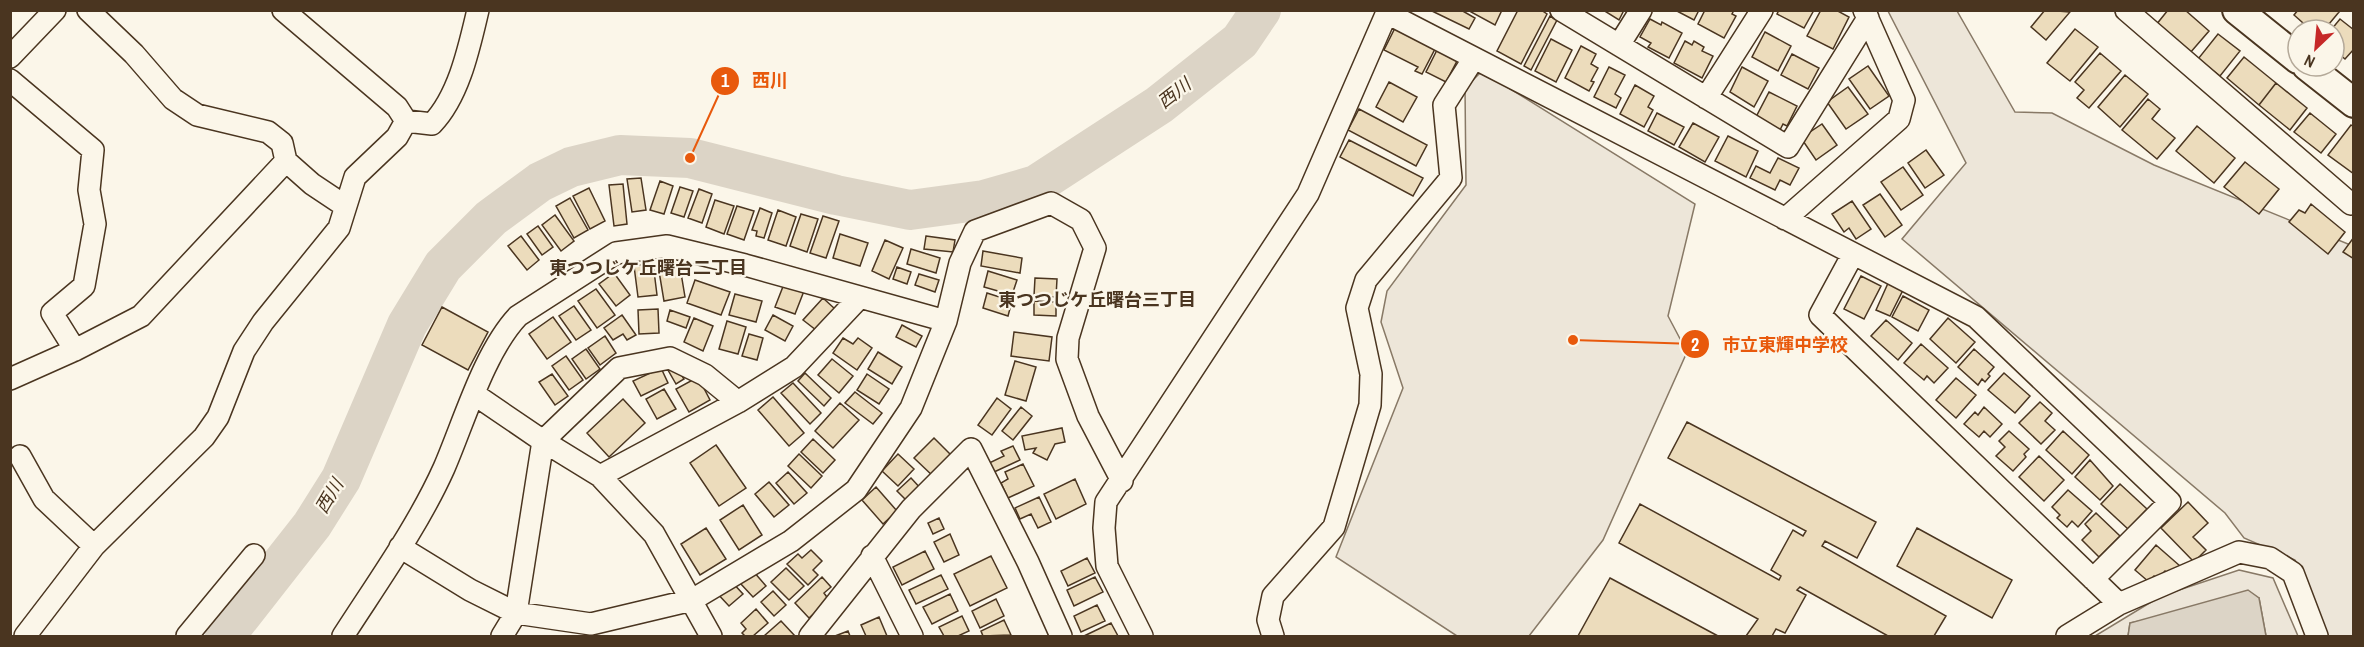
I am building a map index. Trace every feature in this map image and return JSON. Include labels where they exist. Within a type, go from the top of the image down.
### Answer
[{"type":"street","points":[[10,57],[55,10]]},
{"type":"street","points":[[88,10],[134,54],[173,99],[197,115],[268,132],[282,143],[286,161],[312,184],[345,206]]},
{"type":"street","points":[[284,10],[397,107],[406,121]]},
{"type":"street","points":[[406,121],[432,124],[443,113],[468,56],[478,10]]},
{"type":"street","points":[[1561,10],[1788,147],[1866,14]]},
{"type":"street","points":[[1619,45],[1641,10]]},
{"type":"street","points":[[1706,98],[1762,10]]},
{"type":"street","points":[[2237,10],[2286,49]]},
{"type":"street","points":[[1142,636],[1107,566],[1104,528],[1106,502],[1122,481],[1308,194],[1388,12],[1976,317],[2170,502],[2093,579]]},
{"type":"street","points":[[2135,13],[2351,204],[2354,202]]},
{"type":"street","points":[[1785,219],[1899,119],[1904,100],[1866,14]]},
{"type":"street","points":[[1273,636],[1268,620],[1273,596],[1335,527],[1370,405],[1371,374],[1358,308],[1365,280],[1451,178],[1444,105],[1474,58]]},
{"type":"street","points":[[2322,78],[2354,103]]},
{"type":"street","points":[[10,80],[93,150],[89,190],[95,224],[84,286],[52,313],[75,350]]},
{"type":"street","points":[[25,636],[94,546],[204,437],[218,417],[244,351],[263,322],[339,228],[355,177],[397,137],[406,121]]},
{"type":"street","points":[[10,379],[75,350],[141,316],[286,161]]},
{"type":"street","points":[[400,547],[470,590],[516,613],[594,630],[692,600],[792,541],[856,490],[912,408],[946,321],[960,263],[975,231],[1051,203],[1081,220],[1095,248],[1068,338],[1067,358],[1088,416],[1122,481]]},
{"type":"street","points":[[343,636],[400,547],[443,469],[474,394],[506,329],[518,316],[616,253],[667,246],[946,321]]},
{"type":"street","points":[[1853,254],[1820,315],[2119,604]]},
{"type":"street","points":[[600,476],[738,402],[794,367],[859,298]]},
{"type":"street","points":[[502,636],[516,613],[543,441],[619,368],[670,358],[705,375],[738,402]]},
{"type":"street","points":[[474,394],[600,476],[654,534],[711,636]]},
{"type":"street","points":[[810,636],[911,509],[971,449],[1028,562],[1061,636]]},
{"type":"street","points":[[20,456],[44,499],[94,546]]},
{"type":"street","points":[[2067,636],[2119,604],[2239,552],[2270,558],[2293,573],[2317,636]]},
{"type":"street","points":[[187,636],[254,555]]},
{"type":"street","points":[[872,556],[912,636]]},
{"type":"shaded area","points":[[1888,11],[1957,11],[2015,112],[2052,113],[2154,165],[2353,246],[2353,636],[2328,636],[2295,560],[2244,538],[2225,513],[1902,239],[1966,163]]},
{"type":"shaded area","points":[[1480,73],[1504,85],[1695,204],[1668,316],[1687,352],[1603,540],[1529,636],[1457,636],[1336,557],[1403,388],[1381,322],[1387,291],[1466,185],[1465,88]]},
{"type":"shaded area","points":[[2239,570],[2273,578],[2298,636],[2266,636],[2259,598],[2130,623],[2128,636],[2095,636],[2161,596]]},
{"type":"shaded area","points":[[2248,590],[2259,598],[2266,636],[2128,636],[2130,623]]},
{"type":"building","points":[[1461,10],[1475,18],[1469,29],[1432,11]]},
{"type":"building","points":[[1472,10],[1502,10],[1495,25],[1471,12]]},
{"type":"building","points":[[1518,10],[1541,10],[1547,14],[1521,64],[1497,51]]},
{"type":"building","points":[[1603,10],[1624,10],[1619,20]]},
{"type":"building","points":[[1675,10],[1699,10],[1694,20]]},
{"type":"building","points":[[1705,10],[1734,10],[1732,14],[1736,16],[1724,38],[1698,24]]},
{"type":"building","points":[[1779,10],[1814,10],[1804,28],[1777,14]]},
{"type":"building","points":[[1821,10],[1836,10],[1849,17],[1833,49],[1807,36]]},
{"type":"building","points":[[2045,10],[2070,12],[2046,40],[2031,27]]},
{"type":"building","points":[[2168,10],[2185,10],[2209,31],[2190,53],[2156,25]]},
{"type":"building","points":[[2298,10],[2337,10],[2339,12],[2334,18],[2297,18],[2294,15]]},
{"type":"building","points":[[1550,16],[1557,20],[1531,70],[1524,66]]},
{"type":"building","points":[[1650,19],[1661,25],[1662,22],[1682,33],[1669,58],[1648,47],[1651,43],[1640,37]]},
{"type":"building","points":[[2346,24],[2354,30],[2354,49],[2346,58]]},
{"type":"building","points":[[1396,26],[1436,47],[1422,74],[1415,71],[1418,67],[1384,50]]},
{"type":"building","points":[[2075,29],[2098,47],[2070,81],[2047,63]]},
{"type":"building","points":[[1765,32],[1791,46],[1778,71],[1752,57]]},
{"type":"building","points":[[2218,34],[2240,51],[2220,76],[2198,59]]},
{"type":"building","points":[[1551,39],[1572,50],[1556,82],[1535,71]]},
{"type":"building","points":[[1685,41],[1692,45],[1694,41],[1704,47],[1702,51],[1713,56],[1702,78],[1674,63]]},
{"type":"building","points":[[1581,46],[1596,54],[1591,64],[1598,68],[1589,91],[1565,78]]},
{"type":"building","points":[[1438,48],[1458,59],[1446,82],[1426,72]]},
{"type":"building","points":[[2100,53],[2121,71],[2089,108],[2077,98],[2084,90],[2075,82]]},
{"type":"building","points":[[1792,54],[1819,68],[1808,89],[1781,75]]},
{"type":"building","points":[[2244,57],[2276,83],[2259,105],[2227,78]]},
{"type":"building","points":[[1868,66],[1889,96],[1870,109],[1849,79]]},
{"type":"building","points":[[1609,67],[1625,75],[1615,94],[1621,98],[1616,108],[1594,97]]},
{"type":"building","points":[[1742,67],[1768,81],[1754,107],[1730,92]]},
{"type":"building","points":[[2125,75],[2148,94],[2120,127],[2098,107]]},
{"type":"building","points":[[1389,82],[1417,97],[1403,122],[1376,107]]},
{"type":"building","points":[[2276,83],[2307,108],[2290,130],[2259,105]]},
{"type":"building","points":[[1635,85],[1654,96],[1648,107],[1653,110],[1644,127],[1620,114]]},
{"type":"building","points":[[1848,87],[1868,114],[1846,129],[1827,102]]},
{"type":"building","points":[[1769,92],[1797,106],[1787,126],[1783,124],[1780,130],[1756,117]]},
{"type":"building","points":[[2148,99],[2160,109],[2152,119],[2175,138],[2157,159],[2122,130]]},
{"type":"building","points":[[1359,109],[1427,145],[1416,166],[1348,130]]},
{"type":"building","points":[[1657,113],[1684,127],[1674,145],[1648,131]]},
{"type":"building","points":[[2310,113],[2336,134],[2321,153],[2294,132]]},
{"type":"building","points":[[1693,123],[1719,137],[1705,162],[1679,147]]},
{"type":"building","points":[[1822,124],[1837,145],[1816,160],[1801,138]]},
{"type":"building","points":[[2351,125],[2354,127],[2354,174],[2328,155]]},
{"type":"building","points":[[2197,126],[2235,158],[2214,183],[2176,151]]},
{"type":"building","points":[[1728,136],[1758,151],[1746,177],[1715,161]]},
{"type":"building","points":[[1349,140],[1423,178],[1413,196],[1340,157]]},
{"type":"building","points":[[1926,150],[1944,175],[1925,188],[1908,163]]},
{"type":"building","points":[[1778,158],[1799,168],[1790,185],[1780,180],[1775,190],[1750,178],[1756,166],[1770,173]]},
{"type":"building","points":[[2245,162],[2279,189],[2259,214],[2224,187]]},
{"type":"building","points":[[1903,167],[1923,195],[1901,210],[1881,182]]},
{"type":"building","points":[[641,178],[646,210],[632,212],[627,179]]},
{"type":"building","points":[[660,181],[673,186],[664,214],[650,210]]},
{"type":"building","points":[[623,184],[627,224],[614,226],[609,185]]},
{"type":"building","points":[[680,187],[693,191],[684,217],[671,213]]},
{"type":"building","points":[[589,188],[605,221],[590,229],[573,196]]},
{"type":"building","points":[[699,189],[712,194],[702,223],[688,218]]},
{"type":"building","points":[[1880,194],[1902,225],[1885,237],[1863,205]]},
{"type":"building","points":[[570,198],[588,230],[574,238],[556,206]]},
{"type":"building","points":[[715,200],[734,206],[724,234],[706,227]]},
{"type":"building","points":[[1852,201],[1871,229],[1856,239],[1849,228],[1844,232],[1832,214]]},
{"type":"building","points":[[2311,204],[2345,232],[2328,254],[2289,222],[2299,210],[2305,213]]},
{"type":"building","points":[[737,206],[754,211],[744,240],[727,234]]},
{"type":"building","points":[[760,208],[772,213],[764,238],[756,236],[757,231],[752,230]]},
{"type":"building","points":[[778,210],[796,217],[786,246],[768,240]]},
{"type":"building","points":[[801,214],[818,219],[807,252],[790,246]]},
{"type":"building","points":[[555,215],[574,241],[561,251],[542,225]]},
{"type":"building","points":[[823,216],[839,221],[826,258],[810,253]]},
{"type":"building","points":[[538,226],[553,247],[542,255],[527,234]]},
{"type":"building","points":[[840,234],[868,243],[860,266],[833,258]]},
{"type":"building","points":[[521,236],[539,260],[527,270],[508,246]]},
{"type":"building","points":[[926,236],[955,240],[953,252],[924,249]]},
{"type":"building","points":[[2354,237],[2354,259],[2343,252]]},
{"type":"building","points":[[885,240],[903,248],[889,279],[872,271]]},
{"type":"building","points":[[911,249],[940,258],[936,273],[907,264]]},
{"type":"building","points":[[983,251],[1022,258],[1020,273],[981,266]]},
{"type":"building","points":[[653,263],[657,295],[638,297],[634,266]]},
{"type":"building","points":[[680,267],[685,297],[664,301],[659,271]]},
{"type":"building","points":[[897,267],[911,272],[907,284],[893,279]]},
{"type":"building","points":[[988,271],[1017,280],[1012,295],[984,287]]},
{"type":"building","points":[[614,273],[630,295],[616,306],[599,284]]},
{"type":"building","points":[[919,274],[939,280],[935,292],[915,285]]},
{"type":"building","points":[[1861,276],[1881,286],[1864,319],[1844,309]]},
{"type":"building","points":[[1035,278],[1057,279],[1056,297],[1034,296]]},
{"type":"building","points":[[695,280],[730,292],[721,315],[687,303]]},
{"type":"building","points":[[1889,281],[1904,288],[1890,316],[1876,310]]},
{"type":"building","points":[[784,284],[804,291],[795,314],[775,307]]},
{"type":"building","points":[[596,289],[615,315],[597,328],[578,301]]},
{"type":"building","points":[[987,293],[1012,301],[1008,316],[983,308]]},
{"type":"building","points":[[735,294],[762,301],[756,322],[729,315]]},
{"type":"building","points":[[1903,296],[1929,310],[1918,331],[1892,317]]},
{"type":"building","points":[[823,298],[835,309],[816,330],[803,320]]},
{"type":"building","points":[[1034,301],[1056,302],[1056,316],[1034,315]]},
{"type":"building","points":[[574,306],[591,330],[576,340],[559,316]]},
{"type":"building","points":[[442,307],[488,332],[468,370],[422,345]]},
{"type":"building","points":[[658,309],[659,333],[639,334],[638,310]]},
{"type":"building","points":[[670,310],[690,317],[686,328],[667,321]]},
{"type":"building","points":[[622,315],[636,335],[627,340],[623,334],[613,340],[604,328]]},
{"type":"building","points":[[773,315],[793,326],[785,341],[765,330]]},
{"type":"building","points":[[553,317],[571,342],[547,359],[529,334]]},
{"type":"building","points":[[694,318],[713,326],[703,351],[684,342]]},
{"type":"building","points":[[1948,318],[1975,342],[1956,363],[1930,339]]},
{"type":"building","points":[[1886,320],[1912,343],[1898,360],[1871,336]]},
{"type":"building","points":[[727,321],[746,327],[738,354],[719,349]]},
{"type":"building","points":[[902,325],[922,336],[916,347],[896,337]]},
{"type":"building","points":[[1014,332],[1052,337],[1049,361],[1011,356]]},
{"type":"building","points":[[749,334],[763,338],[757,360],[742,356]]},
{"type":"building","points":[[605,336],[616,353],[600,365],[588,348]]},
{"type":"building","points":[[843,338],[853,344],[858,338],[872,348],[857,370],[833,353]]},
{"type":"building","points":[[1921,344],[1948,368],[1934,383],[1927,376],[1924,380],[1904,363]]},
{"type":"building","points":[[586,349],[600,369],[586,379],[572,359]]},
{"type":"building","points":[[1974,349],[1994,367],[1985,382],[1982,379],[1978,385],[1958,367]]},
{"type":"building","points":[[878,352],[902,367],[892,384],[868,369]]},
{"type":"building","points":[[566,356],[583,380],[569,390],[552,366]]},
{"type":"building","points":[[832,359],[853,376],[839,393],[818,375]]},
{"type":"building","points":[[1015,361],[1036,367],[1026,401],[1005,395]]},
{"type":"building","points":[[676,366],[684,379],[676,384],[668,370]]},
{"type":"building","points":[[661,368],[668,383],[641,396],[633,381]]},
{"type":"building","points":[[805,373],[831,398],[824,406],[798,381]]},
{"type":"building","points":[[2004,373],[2030,396],[2015,413],[1988,390]]},
{"type":"building","points":[[552,374],[568,396],[555,405],[539,382]]},
{"type":"building","points":[[867,374],[889,389],[879,404],[857,390]]},
{"type":"building","points":[[698,377],[710,400],[689,412],[676,389]]},
{"type":"building","points":[[1956,378],[1976,395],[1956,418],[1936,400]]},
{"type":"building","points":[[793,383],[821,413],[810,424],[781,393]]},
{"type":"building","points":[[664,389],[676,409],[657,419],[646,399]]},
{"type":"building","points":[[855,392],[882,413],[873,424],[845,403]]},
{"type":"building","points":[[773,397],[804,433],[789,446],[758,410]]},
{"type":"building","points":[[997,398],[1011,409],[992,435],[978,425]]},
{"type":"building","points":[[623,399],[645,423],[609,457],[587,433]]},
{"type":"building","points":[[2040,402],[2052,413],[2045,421],[2055,430],[2041,444],[2019,423]]},
{"type":"building","points":[[840,403],[859,420],[833,448],[815,431]]},
{"type":"building","points":[[1021,407],[1032,416],[1013,440],[1002,431]]},
{"type":"building","points":[[1984,407],[2002,424],[1990,437],[1984,431],[1979,437],[1964,424],[1975,412],[1978,415]]},
{"type":"building","points":[[1687,422],[1876,522],[1857,558],[1825,541],[1822,546],[1946,616],[1934,636],[1888,636],[1800,587],[1797,590],[1806,595],[1785,633],[1776,629],[1772,636],[1746,636],[1758,619],[1619,543],[1640,504],[1779,580],[1781,576],[1771,570],[1793,530],[1803,536],[1806,531],[1668,458]]},
{"type":"building","points":[[1062,428],[1065,442],[1055,444],[1047,460],[1033,453],[1036,448],[1025,450],[1022,436]]},
{"type":"building","points":[[2009,431],[2029,449],[2024,454],[2026,457],[2013,471],[1996,456],[2005,447],[1999,441]]},
{"type":"building","points":[[2063,431],[2089,455],[2072,474],[2046,450]]},
{"type":"building","points":[[934,438],[954,458],[935,478],[914,458]]},
{"type":"building","points":[[813,439],[835,460],[823,473],[801,452]]},
{"type":"building","points":[[716,445],[746,488],[719,506],[690,463]]},
{"type":"building","points":[[1013,446],[1020,460],[992,473],[987,464],[1004,456],[1001,451]]},
{"type":"building","points":[[799,454],[822,476],[811,488],[788,466]]},
{"type":"building","points":[[898,454],[914,469],[898,486],[882,471]]},
{"type":"building","points":[[2039,456],[2064,480],[2044,501],[2019,477]]},
{"type":"building","points":[[2090,460],[2113,486],[2100,500],[2075,477]]},
{"type":"building","points":[[1023,464],[1034,486],[1008,498],[1001,483],[1008,479],[1005,472]]},
{"type":"building","points":[[788,472],[807,493],[794,504],[776,483]]},
{"type":"building","points":[[911,478],[923,491],[910,504],[897,491]]},
{"type":"building","points":[[1075,479],[1086,504],[1056,519],[1044,494]]},
{"type":"building","points":[[769,482],[789,505],[774,517],[755,494]]},
{"type":"building","points":[[2120,484],[2147,509],[2128,529],[2101,504]]},
{"type":"building","points":[[876,487],[897,511],[883,524],[862,500]]},
{"type":"building","points":[[2068,490],[2092,511],[2078,527],[2072,521],[2067,527],[2057,518],[2060,515],[2052,507]]},
{"type":"building","points":[[1039,497],[1051,522],[1038,528],[1031,514],[1020,519],[1015,508]]},
{"type":"building","points":[[2188,502],[2208,523],[2193,537],[2206,550],[2194,562],[2161,528]]},
{"type":"building","points":[[743,505],[762,535],[739,550],[720,520]]},
{"type":"building","points":[[2096,513],[2120,536],[2099,557],[2082,540],[2091,531],[2085,524]]},
{"type":"building","points":[[939,518],[944,529],[933,534],[928,523]]},
{"type":"building","points":[[706,528],[726,559],[700,575],[681,544]]},
{"type":"building","points":[[1917,528],[2012,580],[1992,618],[1897,566]]},
{"type":"building","points":[[950,534],[959,555],[944,562],[934,542]]},
{"type":"building","points":[[2156,545],[2180,566],[2171,576],[2165,571],[2158,579],[2154,576],[2149,582],[2135,570]]},
{"type":"building","points":[[811,550],[822,561],[813,570],[818,575],[808,585],[787,564],[798,554],[802,558]]},
{"type":"building","points":[[925,551],[934,569],[902,585],[893,567]]},
{"type":"building","points":[[991,556],[1007,588],[970,606],[954,574]]},
{"type":"building","points":[[1087,558],[1095,573],[1068,586],[1061,571]]},
{"type":"building","points":[[786,568],[804,586],[789,600],[771,582]]},
{"type":"building","points":[[753,571],[766,586],[753,597],[740,583]]},
{"type":"building","points":[[941,575],[948,589],[916,604],[909,590]]},
{"type":"building","points":[[822,577],[831,587],[824,593],[829,600],[809,618],[795,603]]},
{"type":"building","points":[[1095,577],[1103,592],[1074,606],[1067,590]]},
{"type":"building","points":[[1610,578],[1718,636],[1578,636]]},
{"type":"building","points":[[730,580],[743,594],[729,606],[716,592]]},
{"type":"building","points":[[773,591],[786,605],[774,616],[761,602]]},
{"type":"building","points":[[950,594],[958,611],[932,624],[923,607]]},
{"type":"building","points":[[996,599],[1004,616],[980,628],[972,611]]},
{"type":"building","points":[[1097,605],[1105,621],[1081,632],[1074,616]]},
{"type":"building","points":[[756,609],[768,623],[753,636],[745,636],[742,633],[746,629],[741,623]]},
{"type":"building","points":[[962,616],[969,631],[958,636],[944,636],[939,627]]},
{"type":"building","points":[[879,617],[887,636],[866,636],[861,625]]},
{"type":"building","points":[[1004,620],[1011,635],[983,636],[981,631]]},
{"type":"building","points":[[781,621],[795,636],[764,636]]},
{"type":"building","points":[[1111,623],[1118,636],[1084,636]]},
{"type":"building","points":[[848,631],[850,636],[835,636]]},
{"type":"waterway","name":"西川","points":[[225,636],[312,525],[341,479],[407,325],[443,266],[491,218],[540,182],[571,167],[620,155],[690,158],[836,195],[910,210],[984,200],[1036,185],[1159,105],[1240,41],[1261,10]]},
{"type":"place","name":"西川","points":[[690,158]]},
{"type":"place","name":"市立東輝中学校","points":[[1573,340]]},
{"type":"district","name":"東つつじケ丘曙台二丁目","points":[[648,267]]},
{"type":"district","name":"東つつじケ丘曙台三丁目","points":[[1097,299]]}]
